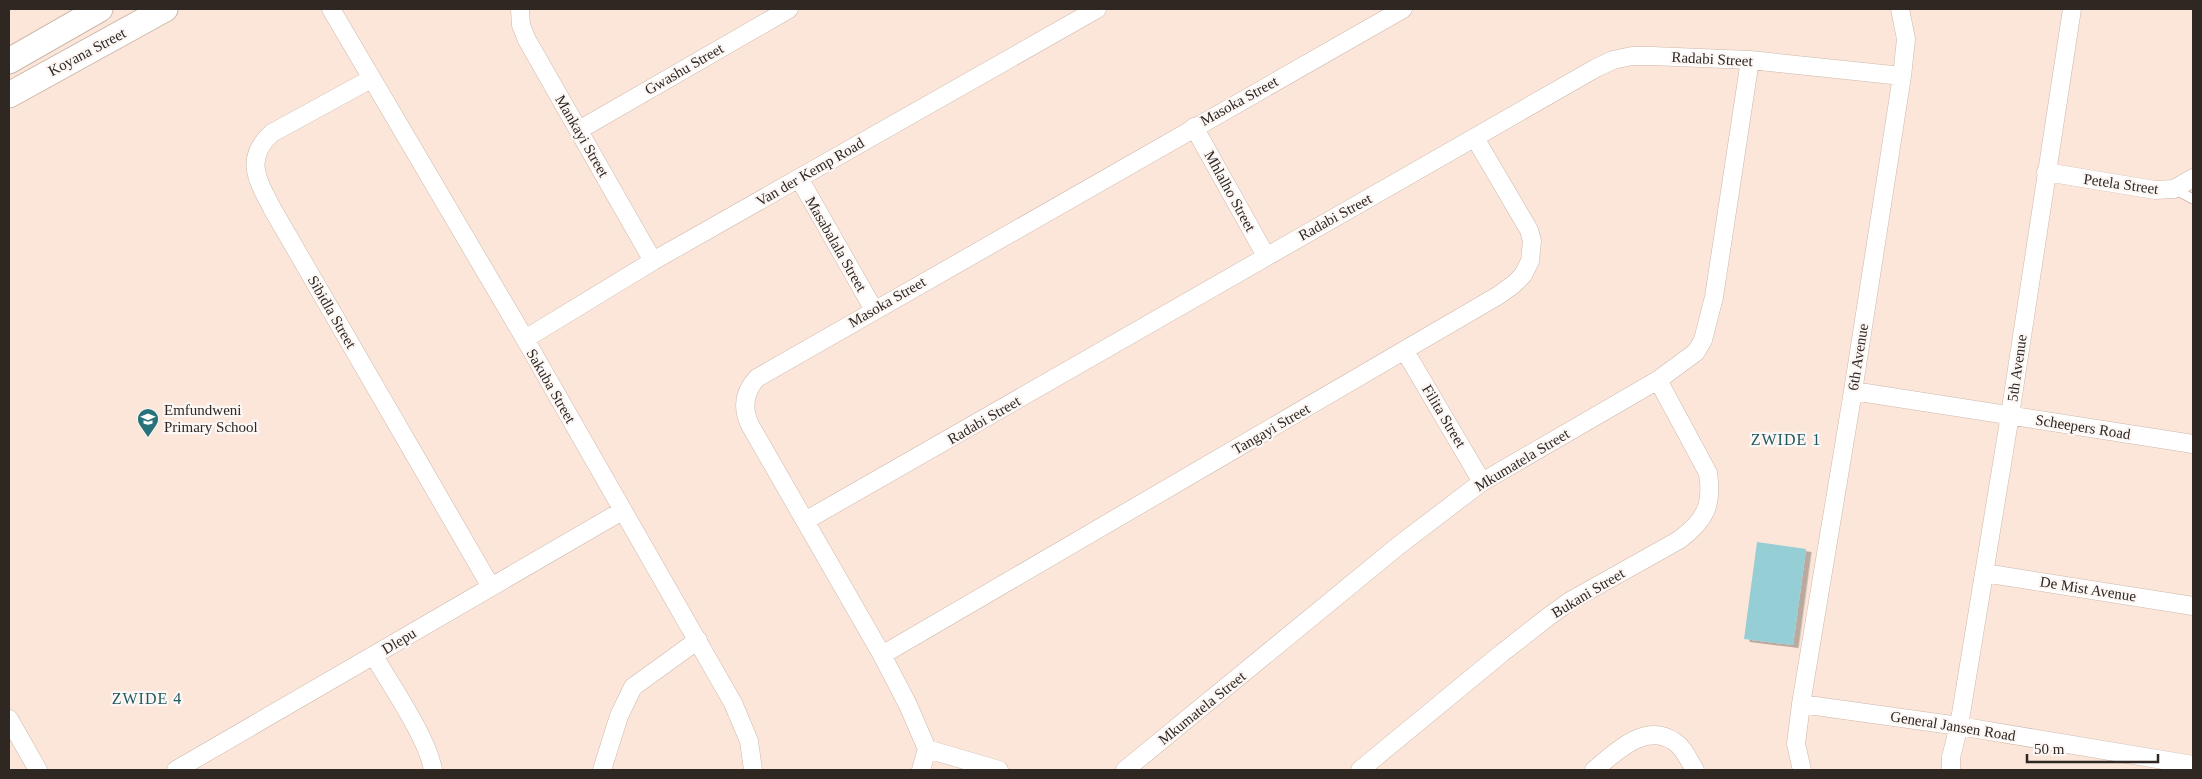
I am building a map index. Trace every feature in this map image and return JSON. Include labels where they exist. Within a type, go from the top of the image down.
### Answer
[{"type":"main road","name":"Koyana Street","points":[[9,61],[100,9]]},
{"type":"main road","name":"Koyana Street","points":[[9,95],[166,9]]},
{"type":"street","name":"Sakuba Street","points":[[331,9],[698,640],[740,718],[749,740],[753,770]]},
{"type":"street","name":"Mankayi Street","points":[[520,9],[521,24],[527,40],[653,261]]},
{"type":"street","name":"Gwashu Street","points":[[579,130],[789,9]]},
{"type":"street","name":"Van der Kemp Road","points":[[525,340],[653,261],[1098,9]]},
{"type":"street","name":"Masoka Street","points":[[927,749],[908,705],[882,655],[750,425],[746,416],[746,398],[752,383],[757,378],[1194,126],[1403,9]]},
{"type":"street","name":"6th Avenue","points":[[1802,770],[1796,744],[1801,704],[1853,391],[1902,76],[1906,39],[1900,9]]},
{"type":"street","name":"5th Avenue","points":[[1951,770],[1951,757],[1959,726],[2010,416],[2072,9]]},
{"type":"street","name":"Radabi Street","points":[[805,521],[1266,256],[1613,60],[1632,56],[1652,56],[1750,60],[1902,76]]},
{"type":"street","name":"Mkumatela Street","points":[[1125,770],[1398,546],[1482,482],[1658,380],[1696,352],[1709,323],[1714,297],[1750,60]]},
{"type":"street","name":"Sibidla Street","points":[[372,79],[272,133],[263,141],[258,150],[255,171],[259,184],[278,219],[490,587]]},
{"type":"street","name":"Mhlalho Street","points":[[1194,126],[1266,256]]},
{"type":"street","name":"Tangayi Street","points":[[882,655],[1405,351],[1499,295],[1514,284],[1523,275],[1530,261],[1532,241],[1529,230],[1474,138]]},
{"type":"street","name":"Petela Street","points":[[2046,172],[2155,190],[2174,189],[2193,178]]},
{"type":"street","name":"Masabalala Street","points":[[799,178],[874,310]]},
{"type":"street","name":"Filita Street","points":[[1405,351],[1482,482]]},
{"type":"street","name":"Bukani Street","points":[[1360,770],[1548,617],[1570,601],[1679,540],[1698,524],[1709,502],[1710,486],[1708,473],[1658,380]]},
{"type":"street","name":"Scheepers Road","points":[[1853,391],[2193,444]]},
{"type":"street","name":"Dlepu","points":[[176,770],[622,511]]},
{"type":"street","name":"De Mist Avenue","points":[[1984,572],[2193,606]]},
{"type":"street","points":[[602,770],[619,716],[633,687],[698,640]]},
{"type":"street","points":[[374,656],[420,736],[427,750],[433,770]]},
{"type":"street","name":"General Jansen Road","points":[[1801,704],[1959,726],[2193,765]]},
{"type":"street","points":[[9,719],[38,770]]},
{"type":"street","points":[[1594,770],[1622,747],[1646,736],[1660,736],[1675,742],[1686,754],[1695,770]]},
{"type":"street","points":[[921,770],[927,749],[999,770]]},
{"type":"lane","points":[[2174,189],[2193,199]]},
{"type":"building","points":[[1757,542],[1806,549],[1793,645],[1744,639]]},
{"type":"place","name":"Emfundweni Primary School","points":[[148,438]]},
{"type":"district","name":"ZWIDE 1","points":[[1786,439]]},
{"type":"district","name":"ZWIDE 4","points":[[147,698]]}]
